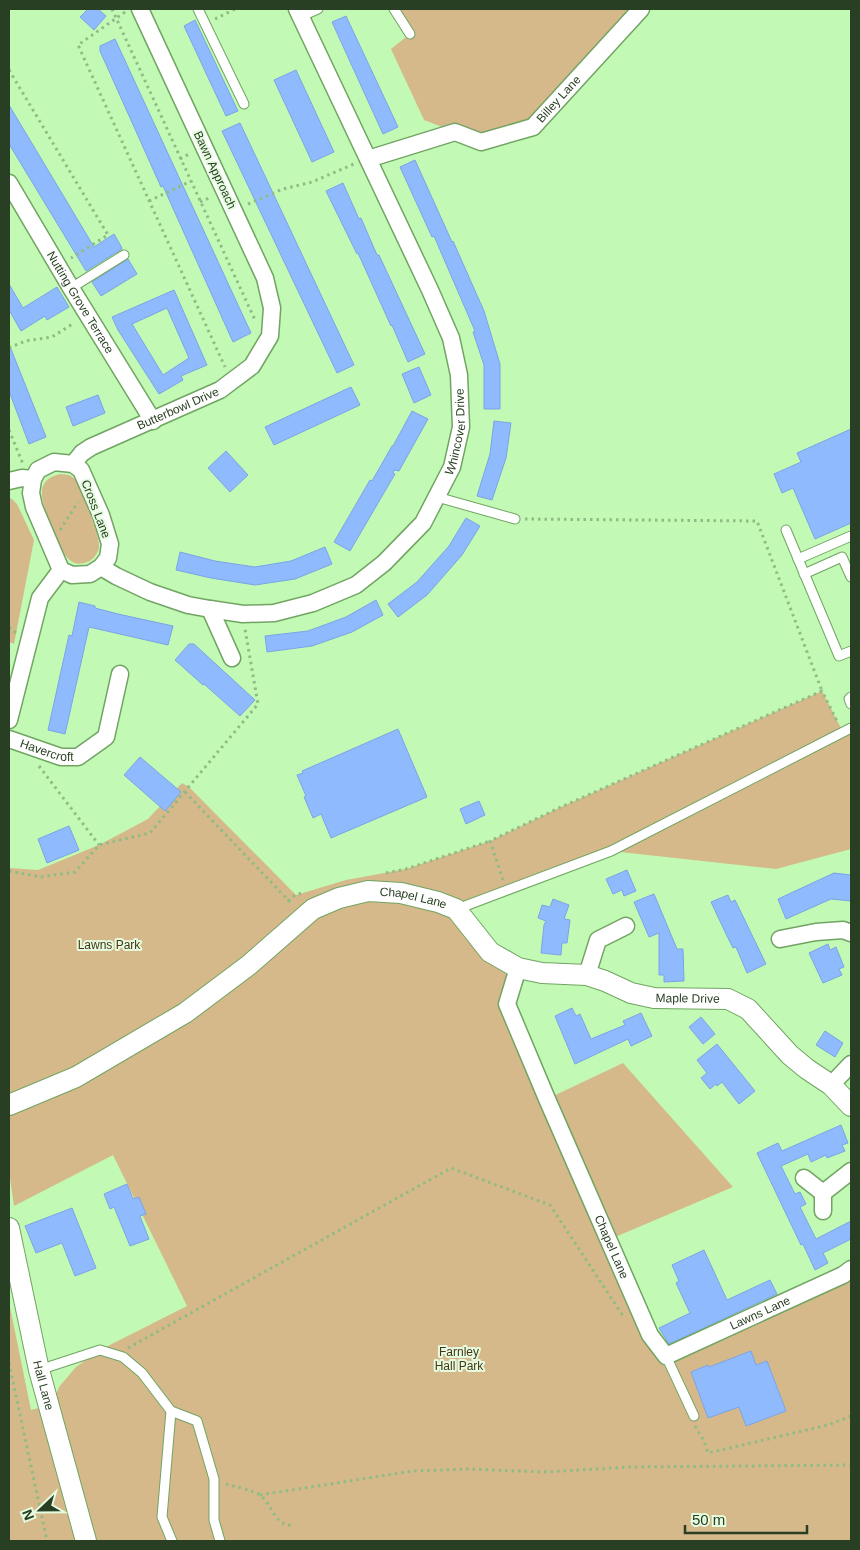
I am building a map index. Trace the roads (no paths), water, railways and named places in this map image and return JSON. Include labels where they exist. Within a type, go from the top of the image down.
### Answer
[{"type":"street","name":"Billey Lane","points":[[368,159],[455,132],[481,142],[533,127],[641,9]]},
{"type":"street","name":"Bawn Approach","points":[[140,10],[265,278],[272,308],[267,340]]},
{"type":"street","name":"Whincover Drive","points":[[101,567],[150,592],[188,605],[210,609],[243,614],[274,613],[313,603],[356,585],[384,563],[423,523],[452,467],[461,427],[459,375],[450,338],[299,13]]},
{"type":"street","name":"Nutting Grove Terrace","points":[[9,183],[58,267],[153,421]]},
{"type":"street","name":"Butterbowl Drive","points":[[72,464],[82,453],[91,447],[220,390],[252,366],[267,340]]},
{"type":"street","points":[[72,464],[54,462],[38,470],[31,479],[34,507],[62,570],[72,575],[90,574],[101,567]]},
{"type":"street","name":"Cross Lane","points":[[72,464],[81,470],[101,516],[110,544],[108,558],[101,567]]},
{"type":"street","points":[[9,481],[31,479]]},
{"type":"street","points":[[9,720],[40,598],[62,570]]},
{"type":"street","points":[[210,609],[232,658]]},
{"type":"street","name":"Havercroft","points":[[15,741],[61,757],[78,757],[106,737],[120,674]]},
{"type":"street","name":"Chapel Lane","points":[[9,1105],[76,1077],[185,1013],[249,965],[308,901],[339,898],[368,891],[401,893],[438,902],[456,909],[490,952],[518,968],[507,1004],[550,1108],[650,1334],[666,1356]]},
{"type":"street","points":[[588,975],[598,940],[626,926]]},
{"type":"street","points":[[780,939],[816,932],[843,930],[851,933]]},
{"type":"street","name":"Maple Drive","points":[[518,968],[542,972],[588,975],[631,993],[654,998],[728,999],[748,1010],[790,1055],[830,1085],[851,1106]]},
{"type":"street","points":[[830,1085],[851,1064]]},
{"type":"street","points":[[823,1193],[851,1171]]},
{"type":"street","points":[[804,1178],[823,1193]]},
{"type":"street","points":[[823,1193],[823,1210]]},
{"type":"street","name":"Hall Lane","points":[[9,1228],[39,1370],[86,1541]]},
{"type":"street","name":"Lawns Lane","points":[[666,1356],[843,1275],[851,1269]]},
{"type":"lane","points":[[198,9],[244,104]]},
{"type":"lane","points":[[299,13],[318,9]]},
{"type":"lane","points":[[394,9],[410,34]]},
{"type":"lane","points":[[71,288],[124,255]]},
{"type":"lane","points":[[437,497],[515,519]]},
{"type":"lane","points":[[786,530],[839,656],[851,650]]},
{"type":"lane","points":[[798,559],[851,536]]},
{"type":"lane","points":[[804,574],[842,557],[851,577]]},
{"type":"lane","points":[[851,697],[849,699],[851,704]]},
{"type":"lane","points":[[456,909],[611,851],[847,730]]},
{"type":"lane","points":[[39,1370],[100,1350],[123,1357],[142,1373],[171,1411],[197,1421],[214,1479],[214,1520],[220,1541]]},
{"type":"lane","points":[[666,1356],[694,1420]]},
{"type":"lane","points":[[171,1411],[162,1517],[172,1541]]},
{"type":"park label","name":"Lawns Park","points":[[109,945]]},
{"type":"park label","name":"Farnley Hall Park","points":[[459,1359]]}]
